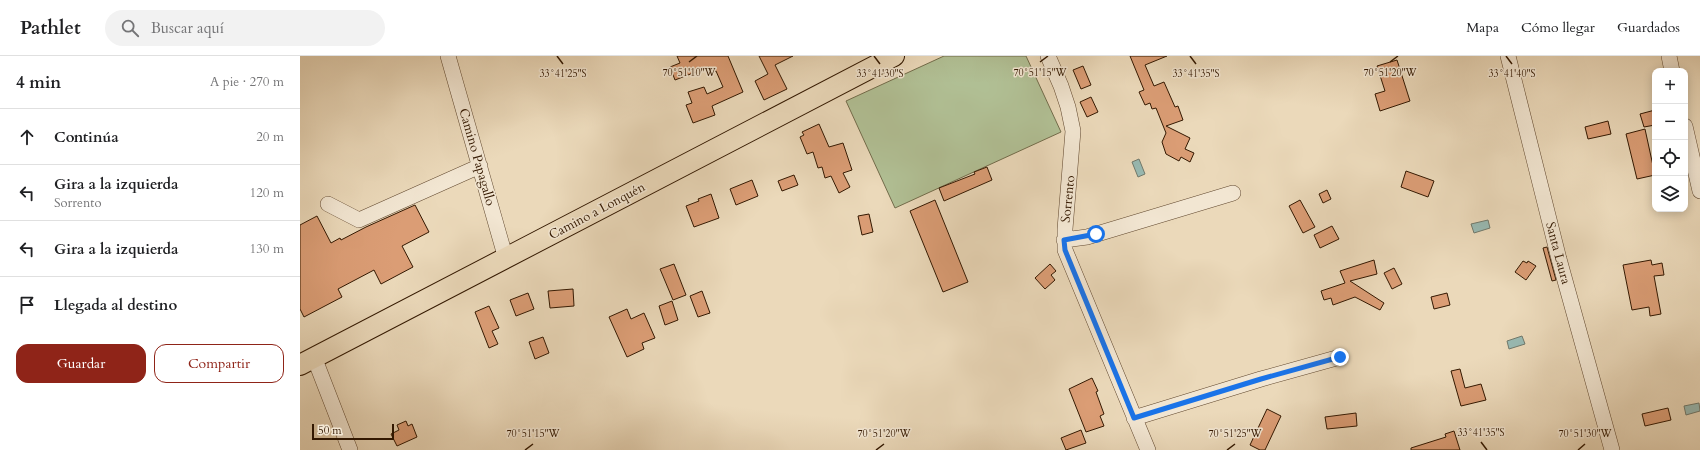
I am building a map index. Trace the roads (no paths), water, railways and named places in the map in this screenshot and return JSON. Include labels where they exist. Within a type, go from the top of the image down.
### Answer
[{"type":"main road","name":"Camino a Lonquén","points":[[307,361],[894,56]]},
{"type":"street","name":"Camino Papagallo","points":[[448,56],[506,258]]},
{"type":"street","name":"Sorrento","points":[[1048,56],[1068,107],[1073,132],[1064,240],[1068,259],[1148,450]]},
{"type":"street","name":"Santa Laura","points":[[1508,56],[1559,259],[1612,450]]},
{"type":"street","points":[[1669,56],[1671,68]]},
{"type":"street","points":[[1688,139],[1700,191]]},
{"type":"street","points":[[328,204],[359,220],[480,166]]},
{"type":"street","points":[[1064,240],[1091,236],[1233,193]]},
{"type":"street","points":[[1134,418],[1261,379],[1340,357]]},
{"type":"street","points":[[307,361],[350,450]]},
{"type":"water","points":[[1139,159],[1145,174],[1138,177],[1132,162]]},
{"type":"water","points":[[1488,220],[1490,228],[1474,233],[1471,224]]},
{"type":"water","points":[[1522,336],[1525,344],[1509,349],[1507,341]]},
{"type":"water","points":[[1699,403],[1700,411],[1686,415],[1684,406]]}]
